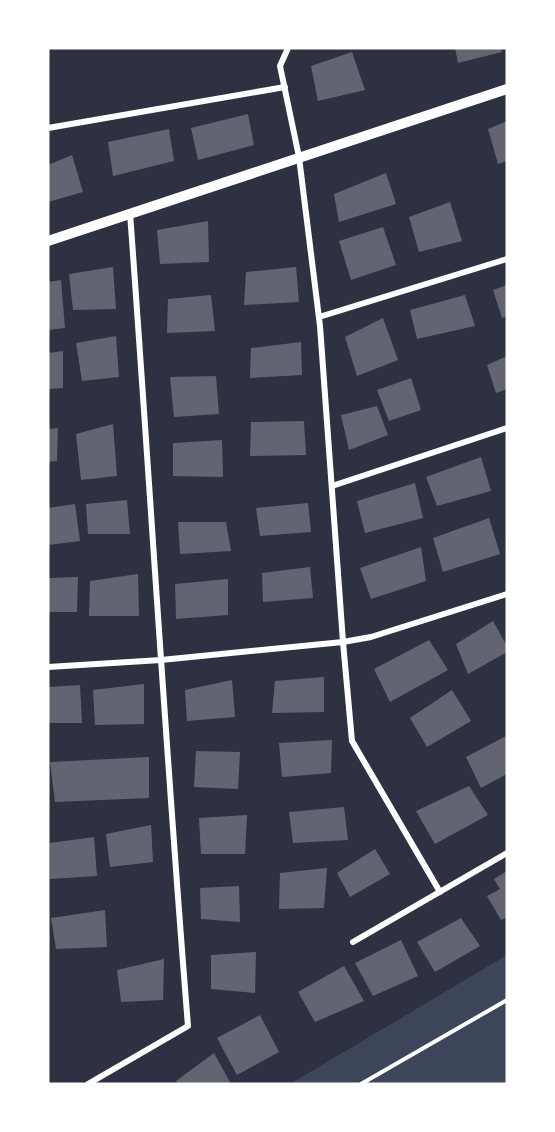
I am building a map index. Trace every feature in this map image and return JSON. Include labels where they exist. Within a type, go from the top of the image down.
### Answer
[{"type":"street","points":[[288,48],[280,66],[299,157],[319,317],[352,741],[440,892]]},
{"type":"street","points":[[48,128],[285,87]]},
{"type":"street","points":[[48,240],[507,89]]},
{"type":"street","points":[[88,1084],[188,1026],[129,213]]},
{"type":"street","points":[[319,317],[507,259]]},
{"type":"street","points":[[332,486],[507,428]]},
{"type":"street","points":[[48,667],[161,660],[371,638],[507,594]]},
{"type":"street","points":[[353,942],[507,853]]},
{"type":"path","points":[[361,1084],[507,1000]]},
{"type":"shaded area","points":[[507,955],[507,1084],[290,1084]]},
{"type":"building","points":[[455,48],[501,48],[502,52],[458,63]]},
{"type":"building","points":[[352,52],[365,90],[318,101],[311,66]]},
{"type":"building","points":[[248,114],[254,145],[198,160],[191,128]]},
{"type":"building","points":[[507,121],[507,161],[498,164],[488,129]]},
{"type":"building","points":[[169,129],[174,161],[113,176],[108,142]]},
{"type":"building","points":[[72,155],[83,192],[48,202],[48,165]]},
{"type":"building","points":[[386,173],[396,204],[339,222],[334,194]]},
{"type":"building","points":[[450,202],[462,241],[419,252],[409,217]]},
{"type":"building","points":[[208,221],[209,262],[160,264],[157,230]]},
{"type":"building","points":[[383,227],[396,265],[351,280],[339,241]]},
{"type":"building","points":[[113,267],[116,309],[73,310],[69,274]]},
{"type":"building","points":[[296,267],[299,302],[244,305],[246,272]]},
{"type":"building","points":[[61,280],[65,328],[48,330],[48,282]]},
{"type":"building","points":[[507,285],[507,316],[502,318],[493,290]]},
{"type":"building","points":[[211,295],[215,331],[167,333],[168,299]]},
{"type":"building","points":[[465,295],[475,326],[417,339],[410,310]]},
{"type":"building","points":[[383,318],[398,360],[357,376],[345,337]]},
{"type":"building","points":[[116,336],[119,377],[82,381],[76,343]]},
{"type":"building","points":[[301,342],[302,375],[250,378],[251,348]]},
{"type":"building","points":[[63,351],[63,388],[48,389],[48,353]]},
{"type":"building","points":[[507,356],[507,389],[496,393],[487,365]]},
{"type":"building","points":[[216,376],[219,414],[174,417],[170,377]]},
{"type":"building","points":[[411,378],[421,410],[389,421],[377,390]]},
{"type":"building","points":[[377,406],[388,435],[349,450],[341,415]]},
{"type":"building","points":[[304,421],[306,455],[250,456],[251,422]]},
{"type":"building","points":[[113,424],[117,476],[81,480],[76,434]]},
{"type":"building","points":[[58,428],[57,461],[48,462],[48,429]]},
{"type":"building","points":[[222,440],[223,477],[173,476],[173,443]]},
{"type":"building","points":[[481,457],[491,491],[437,506],[426,477]]},
{"type":"building","points":[[415,483],[423,518],[365,533],[357,501]]},
{"type":"building","points":[[127,500],[130,534],[88,534],[86,504]]},
{"type":"building","points":[[308,503],[311,532],[260,536],[256,508]]},
{"type":"building","points":[[75,504],[80,541],[48,545],[48,508]]},
{"type":"building","points":[[489,518],[500,554],[443,572],[433,538]]},
{"type":"building","points":[[178,522],[226,522],[231,551],[180,554]]},
{"type":"building","points":[[421,547],[426,581],[371,599],[360,568]]},
{"type":"building","points":[[310,567],[313,598],[263,602],[262,573]]},
{"type":"building","points":[[138,574],[139,616],[89,616],[90,581]]},
{"type":"building","points":[[78,577],[77,612],[48,612],[48,578]]},
{"type":"building","points":[[228,579],[228,615],[176,619],[175,584]]},
{"type":"building","points":[[493,621],[507,646],[507,652],[468,674],[456,644]]},
{"type":"building","points":[[429,640],[448,670],[390,702],[374,669]]},
{"type":"building","points":[[324,677],[324,712],[272,713],[275,681]]},
{"type":"building","points":[[232,680],[235,717],[187,721],[185,690]]},
{"type":"building","points":[[144,684],[144,724],[95,725],[93,690]]},
{"type":"building","points":[[80,685],[82,723],[48,723],[48,687]]},
{"type":"building","points":[[452,690],[471,721],[427,747],[410,718]]},
{"type":"building","points":[[506,736],[507,774],[481,788],[466,757]]},
{"type":"building","points":[[332,740],[331,773],[282,777],[279,743]]},
{"type":"building","points":[[196,751],[240,752],[238,789],[194,787]]},
{"type":"building","points":[[149,757],[149,798],[55,802],[50,762]]},
{"type":"building","points":[[469,786],[488,815],[435,844],[416,811]]},
{"type":"building","points":[[344,807],[348,840],[293,843],[289,812]]},
{"type":"building","points":[[247,815],[245,854],[201,854],[199,818]]},
{"type":"building","points":[[151,825],[153,862],[110,867],[106,834]]},
{"type":"building","points":[[94,837],[97,876],[50,879],[50,843]]},
{"type":"building","points":[[375,849],[390,874],[350,897],[337,873]]},
{"type":"building","points":[[327,868],[324,908],[279,909],[280,873]]},
{"type":"building","points":[[507,871],[507,917],[501,920],[487,896],[500,889],[494,879]]},
{"type":"building","points":[[239,886],[240,922],[201,919],[200,888]]},
{"type":"building","points":[[105,910],[107,947],[56,949],[51,918]]},
{"type":"building","points":[[461,918],[480,946],[435,972],[417,942]]},
{"type":"building","points":[[401,940],[418,976],[373,996],[355,963]]},
{"type":"building","points":[[256,952],[255,993],[211,989],[211,955]]},
{"type":"building","points":[[164,959],[163,1000],[121,1002],[117,970]]},
{"type":"building","points":[[344,966],[364,1001],[315,1022],[298,992]]},
{"type":"building","points":[[260,1015],[279,1052],[237,1075],[217,1038]]},
{"type":"building","points":[[214,1053],[231,1084],[178,1084],[176,1081]]}]
